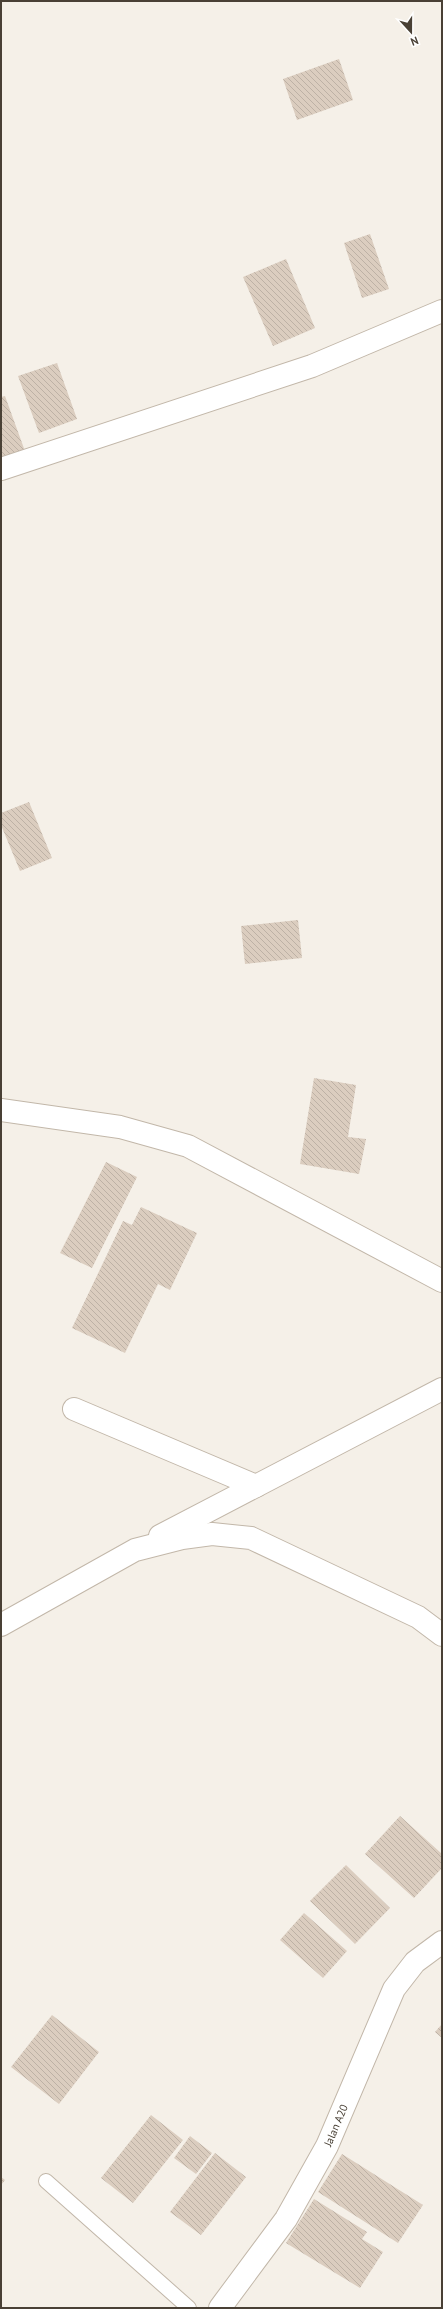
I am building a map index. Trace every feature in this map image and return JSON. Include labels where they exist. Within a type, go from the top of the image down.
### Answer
[{"type":"street","points":[[1,469],[312,366],[442,311]]},
{"type":"street","points":[[1,1110],[120,1127],[188,1146],[442,1281]]},
{"type":"street","points":[[1,1624],[135,1550],[442,1388]]},
{"type":"street","points":[[74,1409],[256,1486]]},
{"type":"street","points":[[135,1550],[182,1538],[212,1534],[251,1538],[418,1617],[442,1635]]},
{"type":"street","name":"Jalan A20","points":[[220,2308],[286,2219],[323,2152],[394,1989],[415,1962],[442,1942]]},
{"type":"lane","points":[[46,2181],[188,2308]]},
{"type":"building","points":[[339,59],[353,100],[297,120],[283,79]]},
{"type":"building","points":[[370,234],[389,289],[362,298],[344,243]]},
{"type":"building","points":[[286,259],[315,328],[273,346],[243,277]]},
{"type":"building","points":[[57,363],[77,419],[39,433],[18,376]]},
{"type":"building","points":[[5,396],[26,454],[1,463],[1,397]]},
{"type":"building","points":[[29,802],[52,858],[20,871],[1,825],[1,813]]},
{"type":"building","points":[[298,920],[302,958],[245,964],[241,926]]},
{"type":"building","points":[[314,1078],[356,1085],[348,1137],[366,1139],[359,1174],[300,1164]]},
{"type":"building","points":[[106,1162],[137,1177],[92,1268],[60,1253]]},
{"type":"building","points":[[141,1207],[197,1233],[170,1290],[158,1284],[125,1353],[72,1328],[123,1221],[132,1225]]},
{"type":"building","points":[[400,1816],[442,1854],[442,1868],[414,1898],[365,1854]]},
{"type":"building","points":[[346,1865],[390,1908],[355,1944],[310,1901]]},
{"type":"building","points":[[304,1913],[347,1951],[323,1978],[280,1940]]},
{"type":"building","points":[[52,2015],[99,2052],[59,2104],[11,2067]]},
{"type":"building","points":[[442,2024],[442,2038],[435,2032]]},
{"type":"building","points":[[151,2115],[183,2140],[133,2203],[101,2178]]},
{"type":"building","points":[[190,2136],[212,2153],[196,2174],[174,2158]]},
{"type":"building","points":[[215,2153],[246,2177],[201,2235],[170,2212]]},
{"type":"building","points":[[342,2154],[423,2205],[398,2243],[318,2192]]},
{"type":"building","points":[[1,2177],[5,2180],[1,2185]]},
{"type":"building","points":[[314,2199],[367,2232],[362,2239],[383,2252],[360,2288],[286,2243]]}]
